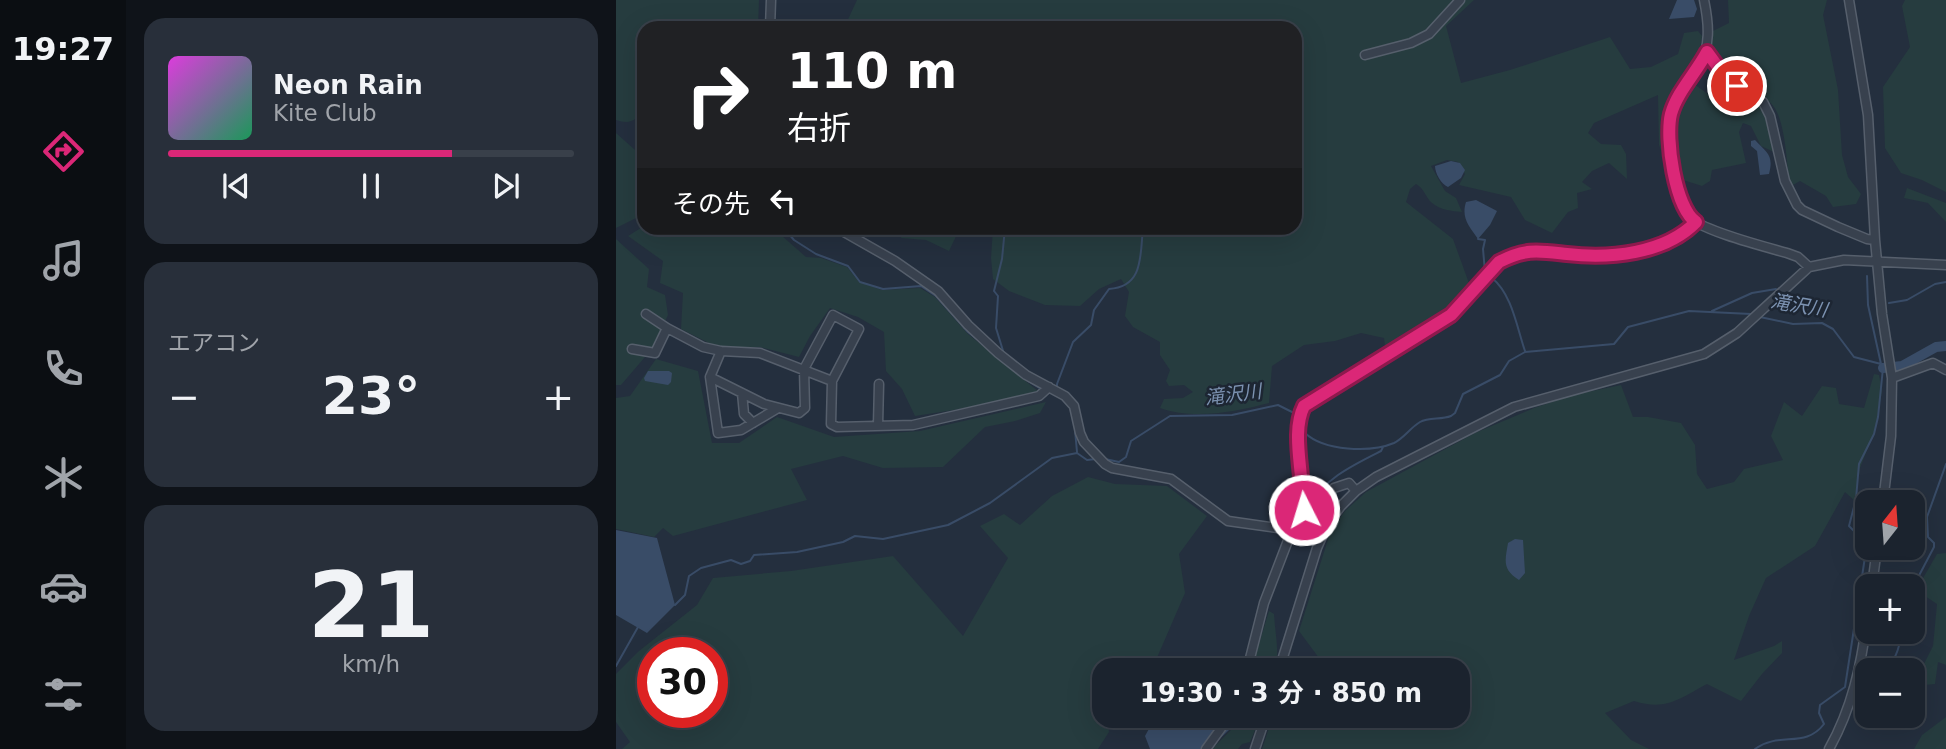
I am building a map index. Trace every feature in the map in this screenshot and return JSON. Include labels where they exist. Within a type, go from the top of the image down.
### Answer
[{"type":"street","points":[[770,21],[771,0]]},
{"type":"street","points":[[1365,55],[1411,43],[1429,34],[1461,0]]},
{"type":"street","points":[[1704,0],[1708,24],[1707,52],[1677,98],[1671,113],[1669,129],[1679,200],[1688,217],[1696,222],[1717,232],[1798,257],[1809,267]]},
{"type":"street","points":[[1849,0],[1868,115],[1875,240],[1882,314],[1892,378],[1891,436],[1884,490]]},
{"type":"street","points":[[1707,52],[1723,74],[1763,102],[1770,116],[1784,181],[1801,210],[1875,240]]},
{"type":"street","points":[[1250,658],[1264,603],[1306,499],[1301,479],[1298,419],[1304,406],[1451,315],[1499,262],[1507,258],[1533,250],[1567,254],[1619,254],[1668,242],[1696,222]]},
{"type":"street","points":[[849,235],[895,261],[938,291],[998,353],[1027,375],[1065,396],[1074,406],[1080,433],[1101,461],[1112,468],[1171,479],[1227,521],[1295,527]]},
{"type":"street","points":[[1283,658],[1317,548],[1327,525],[1356,491],[1376,477],[1514,407],[1704,354],[1737,333],[1809,267],[1844,260],[1946,265]]},
{"type":"street","points":[[646,314],[703,347],[760,353],[832,381]]},
{"type":"street","points":[[710,377],[764,404],[799,412],[805,408],[804,369],[833,315],[859,329],[832,381],[831,424],[837,426],[913,425],[1040,396],[1049,387]]},
{"type":"street","points":[[632,349],[655,353],[667,328]]},
{"type":"street","points":[[721,351],[710,377],[718,433],[741,430],[778,408]]},
{"type":"street","points":[[1892,378],[1933,363],[1946,369]]},
{"type":"street","points":[[878,425],[879,384]]},
{"type":"street","points":[[742,393],[744,414],[753,423]]},
{"type":"street","points":[[1295,527],[1334,488],[1349,483],[1356,491]]},
{"type":"street","points":[[1829,749],[1855,693],[1863,644]]},
{"type":"street","points":[[1206,749],[1221,728]]},
{"type":"street","points":[[1255,749],[1262,728]]},
{"type":"green space","points":[[616,0],[759,0],[758,21],[637,21],[637,117],[626,122],[616,120]]},
{"type":"green space","points":[[857,0],[1474,0],[1446,26],[1461,83],[1610,37],[1630,69],[1651,67],[1678,54],[1684,33],[1698,31],[1702,36],[1698,56],[1667,117],[1667,154],[1662,153],[1659,145],[1658,95],[1594,123],[1588,133],[1601,144],[1621,145],[1626,154],[1627,179],[1609,163],[1592,171],[1582,182],[1592,189],[1577,193],[1578,208],[1568,212],[1552,233],[1525,220],[1511,197],[1459,185],[1465,174],[1458,162],[1447,160],[1431,166],[1445,191],[1456,198],[1462,212],[1435,205],[1416,184],[1410,189],[1406,202],[1453,239],[1470,286],[1461,296],[1431,323],[1386,354],[1384,338],[1361,333],[1335,341],[1304,345],[1272,366],[1269,403],[1228,412],[1186,414],[1160,408],[1164,399],[1183,398],[1193,392],[1184,385],[1169,386],[1166,381],[1170,370],[1160,355],[1160,342],[1133,327],[1125,316],[1129,292],[1121,279],[1099,289],[1080,306],[1045,305],[1009,291],[993,279],[993,235],[1302,235],[1302,21],[847,21]]},
{"type":"green space","points":[[1728,0],[1827,0],[1823,15],[1838,90],[1842,155],[1848,177],[1861,194],[1856,204],[1833,207],[1826,196],[1800,181],[1793,185],[1789,182],[1783,132],[1774,107],[1766,98],[1723,68],[1711,47],[1711,32],[1729,23]]},
{"type":"green space","points":[[1905,0],[1946,0],[1946,192],[1901,173],[1885,148],[1883,87],[1910,47],[1902,6]]},
{"type":"green space","points":[[1694,84],[1723,105],[1731,86],[1762,106],[1774,152],[1761,146],[1751,126],[1743,123],[1739,132],[1746,163],[1712,170],[1710,181],[1702,186],[1677,178],[1673,115]]},
{"type":"green space","points":[[616,133],[637,152],[637,218],[616,228]]},
{"type":"green space","points":[[1907,188],[1946,203],[1946,222],[1928,203],[1904,198]]},
{"type":"green space","points":[[637,230],[637,235],[781,235],[806,257],[821,258],[847,267],[859,282],[882,290],[920,288],[935,297],[968,334],[1039,392],[973,407],[915,416],[902,389],[886,371],[884,332],[858,317],[830,308],[799,357],[760,347],[717,347],[681,329],[683,293],[660,283],[663,261],[628,236]]},
{"type":"green space","points":[[902,235],[957,235],[949,251],[926,240],[901,238]]},
{"type":"green space","points":[[616,239],[649,269],[647,287],[665,295],[668,315],[651,350],[621,385],[616,385]]},
{"type":"green space","points":[[656,359],[698,371],[712,443],[739,443],[777,417],[834,437],[920,431],[1046,402],[1040,413],[985,427],[943,467],[883,468],[843,456],[791,469],[807,500],[673,536],[663,528],[654,537],[616,529],[616,398],[630,396]]},
{"type":"green space","points":[[1874,374],[1879,375],[1882,391],[1875,430],[1860,468],[1855,501],[1845,492],[1815,546],[1766,578],[1734,660],[1782,641],[1782,653],[1741,701],[1707,684],[1672,702],[1655,705],[1634,701],[1605,713],[1631,740],[1649,749],[1262,749],[1269,728],[1470,728],[1470,658],[1319,658],[1299,631],[1331,530],[1345,511],[1366,492],[1475,433],[1534,408],[1573,395],[1621,385],[1633,417],[1681,423],[1695,445],[1697,474],[1707,489],[1734,482],[1744,469],[1783,460],[1771,436],[1784,402],[1802,416],[1822,386],[1836,388],[1839,404],[1864,408]]},
{"type":"green space","points":[[1088,477],[1115,484],[1167,486],[1207,516],[1179,554],[1185,593],[1157,658],[1092,658],[1092,728],[1108,728],[1109,732],[1098,749],[622,749],[630,742],[616,722],[616,674],[637,653],[637,728],[728,728],[728,637],[657,637],[697,605],[713,578],[791,571],[893,556],[963,636],[1008,558],[980,526],[1004,514],[1020,525],[1052,496]]},
{"type":"green space","points":[[1946,553],[1946,665],[1938,662],[1935,684],[1925,685],[1925,662],[1933,646],[1937,604],[1925,596],[1925,575],[1937,554]]},
{"type":"green space","points":[[1269,611],[1274,614],[1276,658],[1255,658]]},
{"type":"green space","points":[[1946,717],[1946,749],[1914,749],[1922,735]]},
{"type":"green space","points":[[1233,728],[1256,728],[1250,742],[1242,744],[1238,749],[1212,749]]},
{"type":"water","points":[[1677,0],[1694,0],[1697,9],[1694,17],[1669,19]]},
{"type":"water","points":[[1755,140],[1770,158],[1769,174],[1760,175],[1757,151],[1751,146],[1751,141]]},
{"type":"water","points":[[1451,161],[1460,163],[1465,170],[1461,178],[1448,187],[1439,178],[1435,166]]},
{"type":"water","points":[[1476,200],[1497,211],[1478,239],[1464,213],[1466,202]]},
{"type":"water","points":[[648,371],[669,371],[672,373],[671,382],[668,385],[645,381]]},
{"type":"water","points":[[616,530],[657,538],[675,605],[647,633],[616,615]]},
{"type":"water","points":[[1515,539],[1523,540],[1525,573],[1519,580],[1506,564],[1508,543]]},
{"type":"water","points":[[1149,728],[1220,728],[1202,749],[1150,749],[1145,736]]},
{"type":"waterway","points":[[790,235],[816,254],[848,266],[860,282],[883,289],[921,286],[936,296],[968,332],[983,344]]},
{"type":"waterway","points":[[1004,235],[994,291],[998,296],[996,328],[1004,354]]},
{"type":"waterway","points":[[1057,388],[1073,342],[1091,325],[1094,310],[1109,289],[1120,287],[1134,276],[1140,259],[1142,235]]},
{"type":"waterway","points":[[1478,239],[1485,240],[1485,272]]},
{"type":"waterway","points":[[1867,276],[1868,305],[1881,364]]},
{"type":"waterway","points":[[1492,278],[1509,302],[1525,351]]},
{"type":"waterway","points":[[1889,303],[1907,300],[1935,284],[1946,282]]},
{"type":"waterway","points":[[1712,311],[1752,293],[1776,289]]},
{"type":"waterway","name":"滝沢川","points":[[1303,417],[1305,433],[1324,444],[1360,449],[1384,446],[1398,441],[1420,422],[1451,416],[1463,394],[1500,375],[1509,361],[1525,352],[1614,344],[1628,327],[1689,311],[1751,314]]},
{"type":"waterway","points":[[1755,749],[1774,741],[1800,738],[1817,732],[1824,724],[1819,713],[1820,705],[1845,687],[1867,544],[1849,526],[1856,499],[1859,464],[1874,434],[1878,417],[1883,368],[1881,364],[1854,357],[1833,329],[1822,323],[1793,324],[1760,317]]},
{"type":"waterway","name":"滝沢川","points":[[1883,368],[1902,366],[1936,347],[1946,346]]},
{"type":"waterway","points":[[1028,381],[1041,389]]},
{"type":"waterway","name":"滝沢川","points":[[1105,459],[1119,462],[1126,457],[1131,441],[1170,416],[1232,415],[1278,405],[1298,415]]},
{"type":"waterway","points":[[1075,430],[1077,452]]},
{"type":"waterway","points":[[1308,508],[1330,481],[1381,451],[1383,447]]},
{"type":"waterway","name":"滝沢川","points":[[675,605],[685,595],[689,576],[701,568],[731,560],[741,564],[750,561],[754,555],[797,552],[843,542],[855,536],[883,539],[948,525],[990,503],[1052,458],[1077,453],[1087,460],[1096,459]]},
{"type":"waterway","points":[[1920,574],[1934,547],[1928,537],[1927,517],[1946,464]]},
{"type":"waterway","name":"滝沢川","points":[[616,666],[638,627]]},
{"type":"waterway","points":[[1894,658],[1900,644]]},
{"type":"waterway","points":[[1217,740],[1230,728]]},
{"type":"route","points":[[1304,510],[1306,499],[1301,479],[1298,419],[1304,406],[1451,315],[1499,262],[1507,258],[1533,250],[1567,254],[1619,254],[1668,242],[1690,228],[1696,222],[1688,217],[1679,200],[1669,129],[1671,113],[1677,98],[1707,52],[1723,74],[1737,86]]}]
